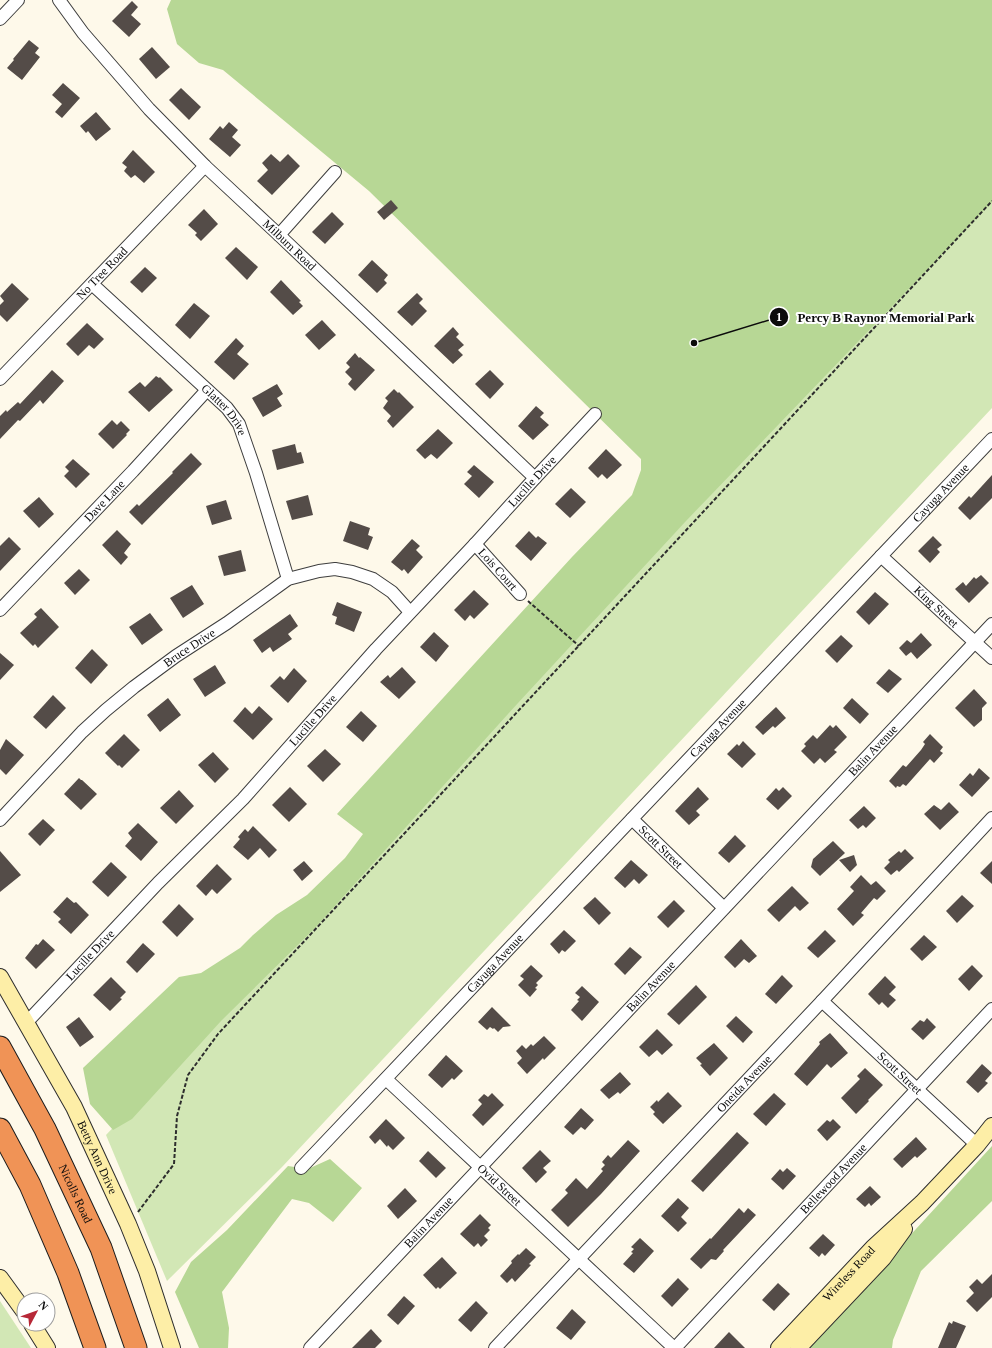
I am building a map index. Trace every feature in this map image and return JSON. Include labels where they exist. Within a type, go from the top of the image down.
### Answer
[{"type":"highway","name":"Nicolls Road","points":[[0,1047],[46,1129],[101,1248],[136,1348]]},
{"type":"highway","points":[[0,1130],[30,1185],[68,1273],[95,1348]]},
{"type":"main road","name":"Betty Ann Drive","points":[[0,977],[27,1022],[74,1107],[128,1224],[147,1271],[172,1348]]},
{"type":"main road","name":"Wireless Road","points":[[779,1348],[873,1248],[922,1203],[977,1145],[992,1126]]},
{"type":"main road","name":"Wireless Road","points":[[977,1145],[992,1133]]},
{"type":"main road","name":"Wireless Road","points":[[798,1348],[883,1258],[922,1203]]},
{"type":"main road","points":[[0,1278],[16,1300]]},
{"type":"main road","points":[[37,1332],[47,1348]]},
{"type":"street","points":[[0,19],[18,0]]},
{"type":"street","name":"Milburn Road","points":[[59,0],[83,33],[149,109],[204,166],[279,235],[535,478]]},
{"type":"street","name":"No Tree Road","points":[[0,380],[204,166]]},
{"type":"street","points":[[279,235],[336,172]]},
{"type":"street","name":"Glatter Drive","points":[[92,284],[227,408],[239,424],[256,473],[288,579]]},
{"type":"street","name":"Dave Lane","points":[[0,610],[133,471],[207,390]]},
{"type":"street","name":"Lucille Drive","points":[[27,1022],[158,883],[243,799],[410,612],[595,414]]},
{"type":"street","name":"Cayuga Avenue","points":[[386,1078],[992,439]]},
{"type":"street","name":"Lois Court","points":[[475,544],[520,594]]},
{"type":"street","name":"King Street","points":[[881,556],[992,658]]},
{"type":"street","name":"Bruce Drive","points":[[0,820],[82,732],[106,710],[176,656],[227,623],[288,579],[319,571],[335,569],[352,572],[373,579],[392,592],[410,612]]},
{"type":"street","name":"Balin Avenue","points":[[310,1348],[992,624]]},
{"type":"street","name":"Oneida Avenue","points":[[495,1348],[992,818]]},
{"type":"street","name":"Scott Street","points":[[632,819],[724,908]]},
{"type":"street","name":"Scott Street","points":[[822,1001],[977,1145]]},
{"type":"street","name":"Bellewood Avenue","points":[[674,1348],[992,1009]]},
{"type":"street","points":[[302,1168],[386,1078]]},
{"type":"street","name":"Ovid Street","points":[[386,1078],[674,1348]]},
{"type":"path","points":[[128,1224],[174,1164],[177,1116],[188,1074],[218,1034],[992,201]]},
{"type":"path","points":[[520,594],[579,646]]},
{"type":"green space","points":[[171,0],[992,0],[992,202],[686,521],[518,703],[313,930],[221,1021],[132,1119],[113,1130],[90,1104],[83,1068],[179,977],[201,973],[240,948],[276,915],[307,895],[345,858],[363,834],[337,814],[572,557],[632,495],[641,470],[641,459],[369,191],[223,70],[199,63],[177,44],[167,9]]},
{"type":"green space","points":[[992,196],[992,408],[282,1167],[167,1281],[106,1135]]},
{"type":"green space","points":[[992,1146],[992,1201],[921,1271],[893,1340],[892,1348],[807,1348]]},
{"type":"green space","points":[[330,1159],[362,1188],[333,1222],[309,1203],[292,1199],[222,1292],[229,1328],[228,1348],[199,1348],[175,1292],[191,1262],[227,1230],[288,1166],[308,1169]]},
{"type":"green space","points":[[0,1301],[16,1325],[16,1332],[20,1332],[31,1348],[0,1348]]},
{"type":"building","points":[[132,1],[138,7],[131,15],[141,24],[129,37],[112,21]]},
{"type":"building","points":[[29,40],[39,48],[35,53],[40,57],[22,80],[7,68]]},
{"type":"building","points":[[152,47],[170,67],[156,79],[139,59]]},
{"type":"building","points":[[63,83],[80,98],[62,118],[55,112],[62,104],[52,95]]},
{"type":"building","points":[[181,88],[201,107],[189,120],[169,100]]},
{"type":"building","points":[[96,112],[111,129],[96,141],[88,131],[86,133],[80,126]]},
{"type":"building","points":[[229,122],[238,130],[232,137],[241,145],[230,157],[209,139],[220,126],[223,129]]},
{"type":"building","points":[[133,150],[155,172],[144,183],[135,175],[131,178],[124,171],[127,167],[122,163]]},
{"type":"building","points":[[271,154],[280,162],[288,154],[300,166],[272,195],[257,181],[268,170],[262,163]]},
{"type":"building","points":[[391,200],[398,208],[384,220],[377,212]]},
{"type":"building","points":[[204,209],[218,224],[201,241],[195,235],[197,233],[188,225]]},
{"type":"building","points":[[332,212],[344,224],[325,244],[312,232]]},
{"type":"building","points":[[236,247],[258,267],[247,280],[225,258]]},
{"type":"building","points":[[372,260],[388,275],[384,280],[387,283],[377,293],[358,275]]},
{"type":"building","points":[[145,267],[157,278],[142,293],[130,282]]},
{"type":"building","points":[[281,280],[301,301],[299,302],[303,306],[293,315],[270,292]]},
{"type":"building","points":[[12,283],[29,299],[7,322],[0,315],[0,305],[4,301],[0,296]]},
{"type":"building","points":[[417,293],[423,299],[419,303],[427,311],[412,326],[397,312]]},
{"type":"building","points":[[194,303],[210,316],[190,339],[175,325]]},
{"type":"building","points":[[322,320],[336,335],[319,350],[305,335]]},
{"type":"building","points":[[87,323],[104,339],[94,349],[89,345],[78,356],[66,344]]},
{"type":"building","points":[[453,327],[459,334],[456,337],[464,345],[458,350],[463,355],[453,364],[434,346]]},
{"type":"building","points":[[236,338],[244,346],[237,354],[249,364],[234,380],[214,362]]},
{"type":"building","points":[[355,353],[359,358],[360,357],[375,370],[355,391],[348,384],[352,379],[345,372],[350,367],[346,363]]},
{"type":"building","points":[[52,370],[64,381],[43,404],[40,400],[0,439],[0,416],[18,402],[20,404]]},
{"type":"building","points":[[490,370],[504,384],[490,399],[475,384]]},
{"type":"building","points":[[156,376],[159,378],[160,377],[173,390],[149,412],[128,392],[140,382],[145,387]]},
{"type":"building","points":[[277,384],[283,394],[277,398],[282,406],[263,417],[252,398]]},
{"type":"building","points":[[394,389],[414,407],[393,428],[387,421],[391,416],[383,408],[388,401],[385,398]]},
{"type":"building","points":[[536,406],[544,413],[540,417],[549,425],[533,440],[518,426]]},
{"type":"building","points":[[112,420],[117,425],[121,421],[130,430],[113,449],[98,434]]},
{"type":"building","points":[[438,429],[453,443],[437,459],[431,454],[425,459],[416,450]]},
{"type":"building","points":[[295,444],[297,453],[301,452],[304,463],[277,470],[272,450]]},
{"type":"building","points":[[606,449],[622,465],[607,479],[602,474],[598,478],[588,468]]},
{"type":"building","points":[[191,453],[202,464],[142,525],[129,512],[137,504],[139,506]]},
{"type":"building","points":[[73,459],[90,474],[76,488],[64,476],[69,471],[65,467]]},
{"type":"building","points":[[474,465],[494,482],[479,498],[464,484],[472,476],[467,472]]},
{"type":"building","points":[[992,475],[992,498],[970,520],[958,508],[969,496],[971,498]]},
{"type":"building","points":[[571,488],[586,502],[570,518],[555,504]]},
{"type":"building","points":[[308,495],[313,515],[292,520],[286,501]]},
{"type":"building","points":[[39,497],[54,514],[39,528],[23,511]]},
{"type":"building","points":[[226,500],[232,519],[212,525],[206,506]]},
{"type":"building","points":[[350,521],[370,528],[368,535],[373,537],[368,550],[343,541]]},
{"type":"building","points":[[117,530],[131,544],[124,553],[128,557],[121,565],[102,545]]},
{"type":"building","points":[[529,531],[536,538],[538,536],[547,543],[531,561],[515,546]]},
{"type":"building","points":[[933,536],[942,545],[937,549],[940,552],[930,563],[918,551]]},
{"type":"building","points":[[9,537],[21,549],[0,571],[0,546]]},
{"type":"building","points":[[412,539],[420,546],[416,550],[423,557],[408,574],[404,569],[402,571],[391,562]]},
{"type":"building","points":[[241,550],[246,571],[224,576],[218,556]]},
{"type":"building","points":[[79,569],[90,580],[75,595],[64,583]]},
{"type":"building","points":[[981,575],[989,583],[969,603],[955,589],[963,582],[966,586],[974,577],[976,579]]},
{"type":"building","points":[[192,585],[204,604],[183,618],[170,598]]},
{"type":"building","points":[[474,590],[489,604],[474,619],[470,615],[465,621],[454,610]]},
{"type":"building","points":[[875,592],[889,604],[869,625],[856,612]]},
{"type":"building","points":[[337,602],[362,612],[354,632],[335,624],[337,617],[332,615]]},
{"type":"building","points":[[41,608],[59,627],[38,648],[35,644],[33,646],[20,633],[37,617],[34,614]]},
{"type":"building","points":[[150,613],[163,630],[142,645],[129,627]]},
{"type":"building","points":[[290,614],[298,626],[288,634],[292,639],[273,652],[270,647],[262,653],[253,640]]},
{"type":"building","points":[[434,632],[449,646],[436,662],[420,647]]},
{"type":"building","points":[[921,633],[932,645],[917,659],[911,652],[906,656],[899,648],[907,640],[911,643]]},
{"type":"building","points":[[841,635],[853,646],[837,663],[825,651]]},
{"type":"building","points":[[92,649],[108,665],[91,684],[75,668]]},
{"type":"building","points":[[0,653],[14,665],[0,680]]},
{"type":"building","points":[[215,665],[226,683],[205,697],[193,679]]},
{"type":"building","points":[[402,667],[416,682],[399,699],[380,682],[388,675],[390,678]]},
{"type":"building","points":[[294,668],[307,681],[288,703],[270,686],[280,676],[284,680]]},
{"type":"building","points":[[889,669],[902,679],[888,693],[876,683]]},
{"type":"building","points":[[974,689],[987,703],[982,708],[982,720],[974,727],[955,708]]},
{"type":"building","points":[[53,695],[66,708],[46,729],[33,717]]},
{"type":"building","points":[[168,698],[181,715],[160,732],[147,715]]},
{"type":"building","points":[[852,698],[869,714],[860,724],[843,708]]},
{"type":"building","points":[[259,706],[273,719],[253,740],[233,721],[245,707],[252,714]]},
{"type":"building","points":[[776,707],[786,718],[775,728],[773,726],[763,735],[755,727]]},
{"type":"building","points":[[361,711],[377,726],[363,742],[346,727]]},
{"type":"building","points":[[830,725],[833,728],[836,725],[847,737],[834,750],[837,752],[825,763],[820,758],[814,764],[801,751],[806,746],[804,744],[813,735],[817,739]]},
{"type":"building","points":[[124,734],[140,750],[122,768],[105,753]]},
{"type":"building","points":[[930,734],[943,747],[940,751],[943,753],[934,763],[930,759],[906,786],[903,784],[900,787],[897,786],[896,788],[889,781],[903,765],[906,767],[921,750],[925,744],[923,742]]},
{"type":"building","points":[[6,739],[24,755],[6,775],[0,769],[0,750]]},
{"type":"building","points":[[743,741],[756,754],[742,768],[727,754],[737,744],[739,746]]},
{"type":"building","points":[[325,749],[341,764],[323,782],[307,766]]},
{"type":"building","points":[[213,752],[229,769],[215,783],[198,765]]},
{"type":"building","points":[[979,768],[990,778],[972,797],[959,785],[970,773],[973,776]]},
{"type":"building","points":[[79,778],[97,794],[81,810],[64,794]]},
{"type":"building","points":[[290,787],[307,804],[289,822],[272,805]]},
{"type":"building","points":[[698,787],[709,799],[696,811],[700,815],[689,825],[675,811]]},
{"type":"building","points":[[783,787],[792,796],[778,810],[766,799],[776,788],[779,791]]},
{"type":"building","points":[[179,790],[194,806],[176,824],[160,808]]},
{"type":"building","points":[[949,802],[959,812],[940,830],[924,814],[934,805],[941,810]]},
{"type":"building","points":[[864,806],[876,818],[866,828],[863,825],[858,829],[849,820]]},
{"type":"building","points":[[43,819],[55,830],[40,846],[28,834]]},
{"type":"building","points":[[138,823],[158,842],[141,861],[125,846],[132,838],[128,833]]},
{"type":"building","points":[[253,826],[277,850],[269,858],[260,848],[248,860],[233,847],[240,839],[238,837],[245,829],[248,832]]},
{"type":"building","points":[[735,835],[746,846],[729,863],[718,853]]},
{"type":"building","points":[[833,841],[845,853],[820,876],[811,867],[813,859]]},
{"type":"building","points":[[905,849],[914,858],[899,872],[897,870],[891,875],[884,868],[890,862],[888,860],[899,851],[901,853]]},
{"type":"building","points":[[0,851],[21,875],[0,892]]},
{"type":"building","points":[[854,855],[857,865],[850,872],[839,860]]},
{"type":"building","points":[[631,860],[648,875],[639,884],[634,879],[625,888],[614,878]]},
{"type":"building","points":[[304,861],[313,871],[302,881],[293,870]]},
{"type":"building","points":[[992,861],[992,884],[980,873]]},
{"type":"building","points":[[111,862],[127,877],[108,897],[92,882]]},
{"type":"building","points":[[217,864],[232,879],[217,894],[212,889],[206,896],[196,886]]},
{"type":"building","points":[[861,875],[871,885],[876,881],[886,891],[877,900],[874,898],[861,913],[864,915],[853,926],[837,909],[854,891],[850,887]]},
{"type":"building","points":[[792,886],[809,903],[800,911],[795,906],[779,922],[767,910]]},
{"type":"building","points":[[962,895],[974,906],[957,923],[946,911]]},
{"type":"building","points":[[67,897],[74,903],[76,902],[89,915],[71,934],[58,922],[61,919],[53,912]]},
{"type":"building","points":[[595,897],[611,913],[599,925],[583,908]]},
{"type":"building","points":[[674,900],[685,911],[668,928],[657,917]]},
{"type":"building","points":[[179,904],[194,919],[177,937],[162,922]]},
{"type":"building","points":[[564,930],[576,941],[565,952],[562,950],[559,954],[550,944]]},
{"type":"building","points":[[825,930],[836,941],[818,958],[807,948]]},
{"type":"building","points":[[924,935],[937,947],[922,961],[910,949]]},
{"type":"building","points":[[43,939],[55,950],[36,969],[25,958],[36,944],[38,945]]},
{"type":"building","points":[[741,939],[757,956],[749,963],[744,959],[735,968],[724,957]]},
{"type":"building","points":[[143,943],[155,954],[137,973],[126,962]]},
{"type":"building","points":[[630,947],[642,957],[625,975],[614,964]]},
{"type":"building","points":[[531,965],[543,976],[536,983],[538,985],[535,988],[537,989],[530,997],[518,985],[524,979],[520,976]]},
{"type":"building","points":[[972,965],[983,976],[969,991],[958,979]]},
{"type":"building","points":[[782,975],[793,986],[776,1004],[765,994]]},
{"type":"building","points":[[885,976],[896,987],[889,994],[896,1000],[888,1008],[882,1002],[879,1005],[868,994]]},
{"type":"building","points":[[111,977],[126,992],[120,998],[122,999],[110,1011],[93,995]]},
{"type":"building","points":[[696,985],[707,997],[679,1025],[667,1014]]},
{"type":"building","points":[[582,986],[599,1002],[582,1021],[571,1010],[579,1001],[577,1000],[580,997],[575,993]]},
{"type":"building","points":[[492,1007],[511,1026],[503,1027],[498,1032],[494,1028],[493,1029],[490,1027],[487,1030],[478,1022]]},
{"type":"building","points":[[736,1016],[753,1032],[743,1043],[726,1026]]},
{"type":"building","points":[[79,1017],[94,1037],[80,1047],[66,1027]]},
{"type":"building","points":[[927,1018],[936,1027],[923,1040],[911,1029],[920,1020],[924,1022]]},
{"type":"building","points":[[657,1029],[673,1045],[662,1055],[657,1050],[649,1057],[639,1047]]},
{"type":"building","points":[[830,1033],[848,1053],[831,1068],[827,1064],[807,1086],[794,1074],[820,1044],[819,1042]]},
{"type":"building","points":[[544,1036],[556,1048],[544,1060],[543,1058],[527,1074],[517,1063],[522,1058],[516,1051],[522,1045],[526,1049],[531,1044],[533,1046]]},
{"type":"building","points":[[714,1043],[728,1058],[710,1076],[696,1058]]},
{"type":"building","points":[[446,1055],[463,1071],[454,1080],[452,1078],[442,1088],[428,1075]]},
{"type":"building","points":[[982,1064],[992,1073],[985,1081],[988,1083],[978,1093],[966,1082]]},
{"type":"building","points":[[865,1068],[883,1085],[856,1114],[841,1098],[860,1079],[857,1076]]},
{"type":"building","points":[[620,1072],[631,1084],[620,1094],[618,1092],[609,1099],[600,1090]]},
{"type":"building","points":[[668,1092],[682,1106],[663,1124],[653,1114],[655,1112],[650,1107],[657,1100],[658,1102]]},
{"type":"building","points":[[492,1093],[504,1105],[483,1126],[472,1115],[482,1104],[478,1100],[484,1094],[488,1097]]},
{"type":"building","points":[[774,1093],[786,1104],[766,1126],[753,1114]]},
{"type":"building","points":[[581,1108],[594,1120],[585,1130],[581,1127],[573,1135],[564,1127]]},
{"type":"building","points":[[386,1119],[405,1138],[393,1150],[388,1145],[387,1147],[380,1139],[375,1144],[369,1137]]},
{"type":"building","points":[[833,1119],[841,1127],[827,1141],[817,1130],[827,1120],[830,1122]]},
{"type":"building","points":[[737,1132],[749,1143],[703,1192],[691,1181]]},
{"type":"building","points":[[916,1137],[927,1149],[917,1158],[915,1156],[902,1168],[893,1159]]},
{"type":"building","points":[[628,1140],[640,1151],[601,1194],[568,1227],[551,1210],[568,1193],[565,1190],[576,1178],[587,1189],[603,1171],[601,1169],[605,1165],[602,1162],[608,1155],[611,1158]]},
{"type":"building","points":[[540,1150],[551,1161],[543,1168],[547,1172],[536,1183],[522,1168]]},
{"type":"building","points":[[428,1151],[446,1168],[436,1178],[419,1161]]},
{"type":"building","points":[[787,1168],[796,1176],[783,1190],[771,1179],[780,1169],[783,1172]]},
{"type":"building","points":[[870,1186],[881,1197],[871,1206],[869,1203],[865,1207],[856,1199]]},
{"type":"building","points":[[405,1188],[417,1201],[398,1219],[387,1206]]},
{"type":"building","points":[[678,1198],[689,1208],[681,1217],[687,1223],[678,1232],[661,1216]]},
{"type":"building","points":[[739,1208],[744,1213],[748,1208],[756,1215],[723,1250],[724,1251],[716,1260],[711,1259],[701,1269],[690,1259],[710,1238],[711,1239]]},
{"type":"building","points":[[480,1214],[491,1225],[488,1228],[490,1230],[484,1236],[488,1240],[481,1247],[478,1243],[474,1247],[460,1234]]},
{"type":"building","points":[[823,1234],[835,1245],[825,1256],[822,1253],[819,1257],[809,1248]]},
{"type":"building","points":[[640,1238],[654,1251],[634,1273],[623,1264],[633,1253],[631,1252],[634,1249],[631,1247]]},
{"type":"building","points":[[526,1248],[536,1257],[529,1264],[531,1265],[515,1282],[512,1278],[507,1283],[500,1276],[512,1263],[511,1261]]},
{"type":"building","points":[[442,1257],[457,1273],[440,1289],[438,1287],[436,1289],[423,1275]]},
{"type":"building","points":[[992,1274],[992,1297],[977,1312],[966,1301],[974,1293],[969,1287],[977,1279],[982,1284]]},
{"type":"building","points":[[678,1278],[689,1289],[672,1307],[661,1296]]},
{"type":"building","points":[[778,1283],[790,1294],[774,1311],[762,1300]]},
{"type":"building","points":[[404,1296],[415,1306],[398,1325],[387,1315]]},
{"type":"building","points":[[476,1301],[488,1313],[471,1332],[458,1320]]},
{"type":"building","points":[[572,1309],[586,1322],[571,1340],[556,1328]]},
{"type":"building","points":[[953,1321],[966,1326],[956,1348],[938,1348],[949,1322],[952,1324]]},
{"type":"building","points":[[371,1329],[382,1341],[375,1348],[352,1348]]},
{"type":"building","points":[[729,1332],[745,1348],[714,1348]]},
{"type":"place","name":"Percy B Raynor Memorial Park","points":[[694,343]]}]
